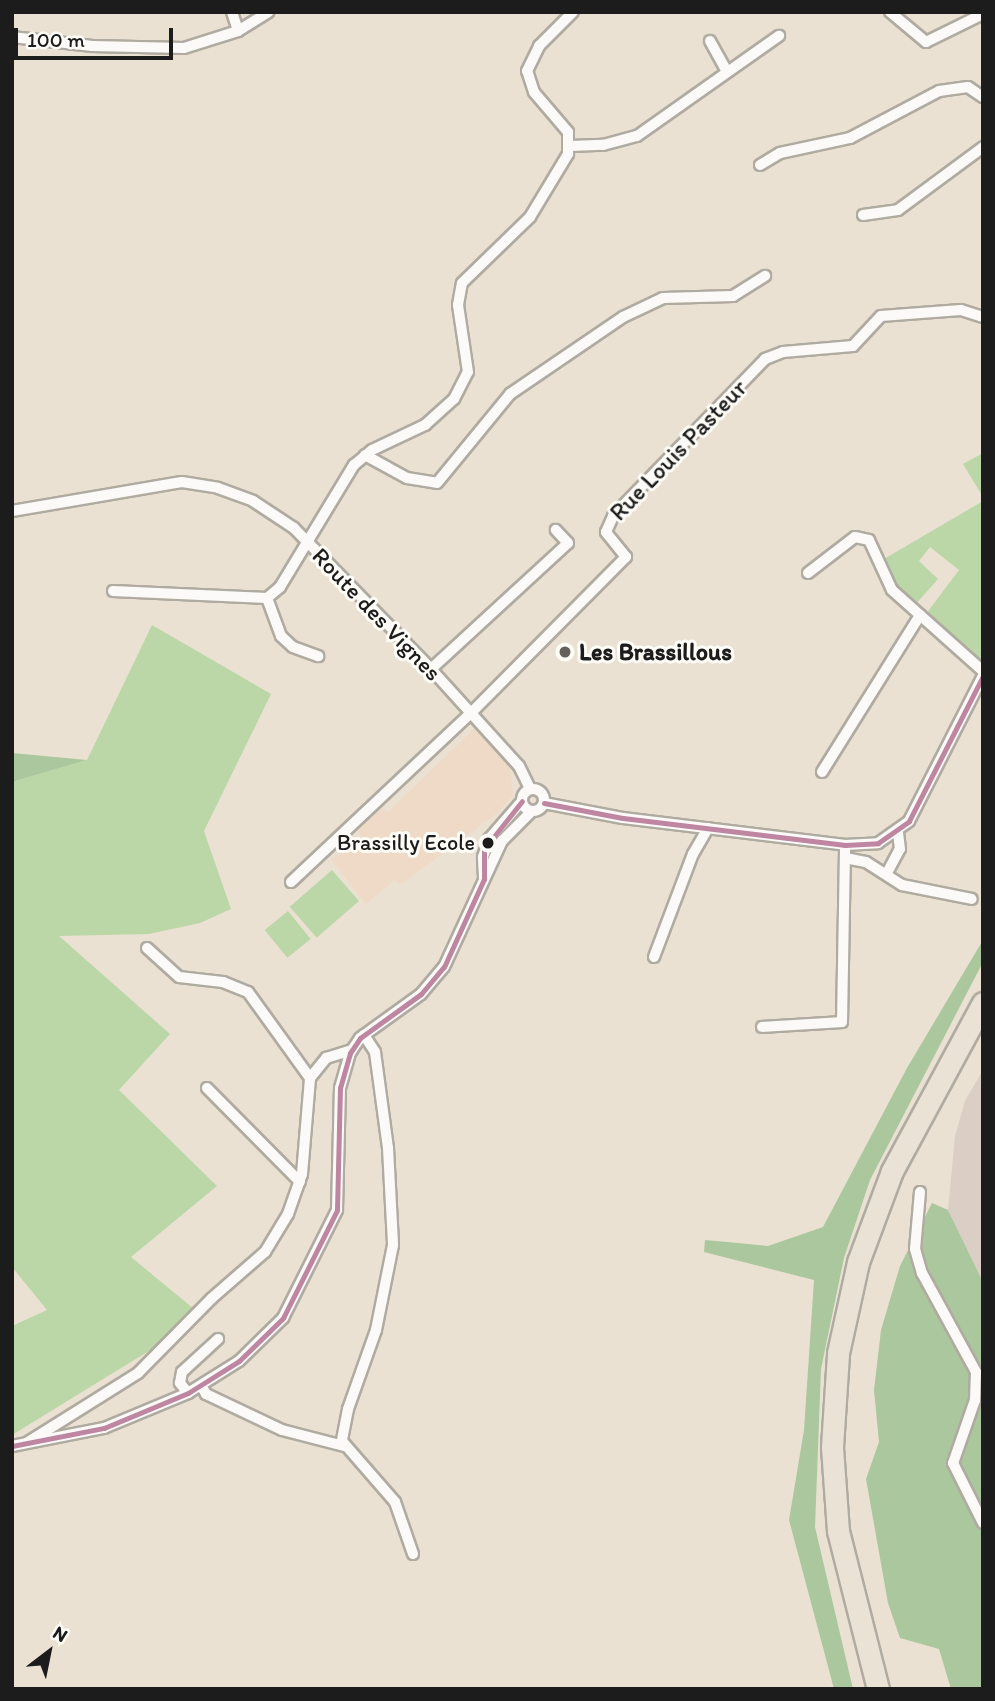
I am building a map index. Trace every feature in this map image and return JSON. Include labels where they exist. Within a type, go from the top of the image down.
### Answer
[{"type":"highway","points":[[878,1689],[838,1531],[832,1447],[838,1353],[859,1262],[892,1171],[983,1003]]},
{"type":"street","points":[[232,12],[238,31]]},
{"type":"street","points":[[12,37],[171,48],[238,31],[269,12]]},
{"type":"street","points":[[573,12],[539,46],[527,71],[531,88],[564,126],[570,146],[603,145],[637,136],[779,36]]},
{"type":"street","points":[[890,12],[926,42],[983,13]]},
{"type":"street","points":[[710,41],[727,72]]},
{"type":"street","points":[[760,165],[780,153],[850,138],[939,91],[962,87],[981,90]]},
{"type":"street","name":"Route des Vignes","points":[[544,803],[542,792],[530,789],[519,766],[472,712],[307,542],[349,472],[365,455],[435,419],[460,390],[469,362],[458,304],[461,284],[530,217],[563,166],[570,146]]},
{"type":"street","points":[[863,215],[898,210],[983,146]]},
{"type":"street","points":[[365,455],[391,472],[418,482],[437,482],[510,394],[623,317],[663,298],[733,296],[765,275]]},
{"type":"street","name":"Rue Louis Pasteur","points":[[472,712],[626,557],[606,532],[612,516],[765,359],[789,351],[853,346],[881,316],[961,310],[983,317]]},
{"type":"street","points":[[12,511],[155,485],[192,483],[253,501],[307,542],[280,587],[267,598],[113,591]]},
{"type":"street","points":[[431,669],[568,543],[556,530]]},
{"type":"street","points":[[808,572],[861,537],[872,543],[891,590],[983,671]]},
{"type":"street","points":[[267,598],[281,636],[293,647],[318,656]]},
{"type":"street","points":[[822,772],[920,615]]},
{"type":"street","points":[[12,1446],[104,1428],[202,1387],[256,1346],[283,1318],[332,1222],[340,1189],[341,1088],[352,1050],[364,1035],[421,994],[439,974],[509,830],[532,811],[544,803],[708,828],[867,846],[898,832],[912,816],[983,677]]},
{"type":"street","points":[[290,881],[472,712]]},
{"type":"street","points":[[484,878],[483,856],[489,839],[530,789]]},
{"type":"street","points":[[522,800],[532,811]]},
{"type":"street","points":[[654,957],[693,854],[708,828]]},
{"type":"street","points":[[887,873],[896,858],[898,832]]},
{"type":"street","points":[[762,1027],[842,1022],[845,845]]},
{"type":"street","points":[[845,858],[887,873],[902,885],[972,899]]},
{"type":"street","points":[[147,948],[179,977],[223,982],[247,992],[310,1078]]},
{"type":"street","points":[[344,1446],[344,1423],[376,1330],[393,1245],[388,1148],[375,1052],[364,1035]]},
{"type":"street","points":[[28,1442],[138,1373],[212,1298],[265,1252],[288,1214],[300,1182],[310,1078],[326,1058],[352,1050]]},
{"type":"street","points":[[207,1088],[300,1182]]},
{"type":"street","points":[[920,1192],[915,1249],[922,1273],[976,1372],[975,1400],[953,1463],[983,1523]]},
{"type":"street","points":[[188,1393],[180,1383],[182,1372],[218,1339]]},
{"type":"street","points":[[202,1387],[206,1394],[282,1430],[344,1446],[395,1502],[413,1554]]},
{"type":"shaded area","points":[[477,726],[510,767],[513,796],[496,814],[411,877],[400,884],[394,881],[366,904],[331,860],[361,837],[357,829],[383,808],[388,812]]},
{"type":"shaded area","points":[[983,1070],[983,1282],[948,1210],[955,1136],[965,1101]]},
{"type":"green space","points":[[983,453],[983,497],[963,464]]},
{"type":"green space","points":[[983,501],[981,661],[926,614],[959,570],[930,547],[919,561],[938,579],[915,605],[896,590],[884,559]]},
{"type":"green space","points":[[152,625],[271,694],[204,831],[231,909],[200,923],[149,934],[59,936],[170,1034],[119,1090],[217,1186],[131,1257],[194,1309],[170,1338],[12,1435],[12,1326],[47,1310],[12,1267],[12,782],[87,760]]},
{"type":"green space","points":[[12,753],[87,760],[12,782]]},
{"type":"green space","points":[[332,870],[359,901],[317,938],[290,907]]},
{"type":"green space","points":[[288,911],[311,939],[287,958],[265,930]]},
{"type":"green space","points":[[983,940],[983,962],[870,1180],[844,1258],[821,1369],[815,1527],[853,1689],[834,1689],[789,1520],[804,1430],[814,1280],[704,1252],[705,1240],[768,1246],[823,1227],[907,1068]]},
{"type":"green space","points":[[932,1203],[948,1210],[983,1282],[983,1689],[951,1689],[939,1649],[900,1638],[888,1603],[866,1479],[879,1442],[874,1390],[881,1330],[900,1266]]},
{"type":"transit line","points":[[544,803],[623,818],[845,845],[878,843],[909,821],[983,676]]},
{"type":"transit line","points":[[12,1446],[104,1428],[188,1393],[239,1361],[283,1318],[337,1210],[340,1088],[350,1053],[360,1038],[421,994],[444,967],[484,879],[484,849],[522,801]]},
{"type":"place","name":"Les Brassillous","points":[[565,652]]},
{"type":"place","name":"Brassilly Ecole","points":[[488,843]]}]
